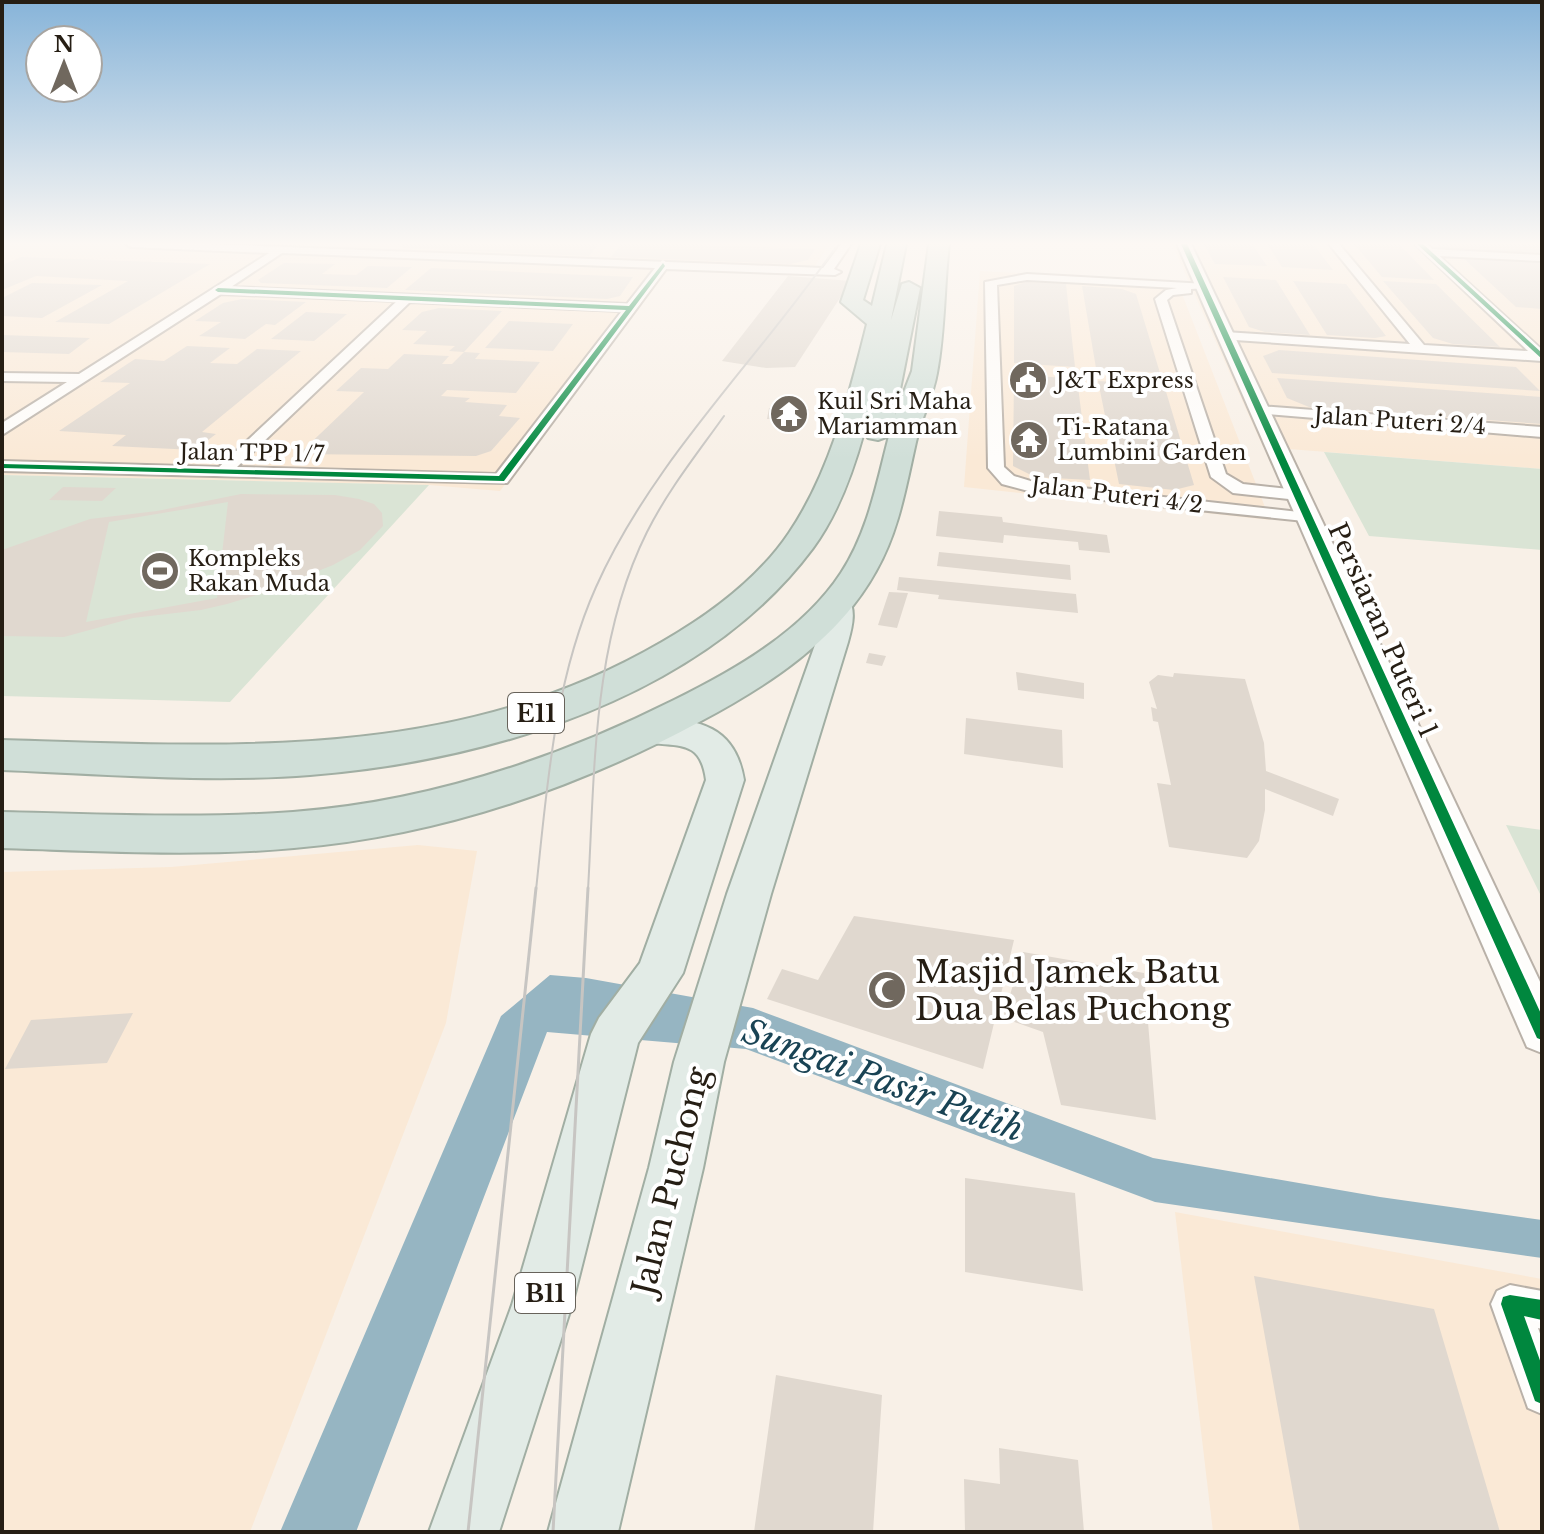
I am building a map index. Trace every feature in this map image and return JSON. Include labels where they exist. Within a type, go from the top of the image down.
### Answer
[{"type":"highway","name":"E11","points":[[2,755],[184,762],[312,759],[428,742],[528,715],[625,681],[694,642],[729,616],[767,584],[802,541],[823,501],[893,316]]},
{"type":"highway","name":"E11","points":[[2,830],[240,833],[347,824],[496,791],[589,758],[757,643],[793,614],[831,570],[848,543],[859,515],[896,316]]},
{"type":"highway","name":"E11","points":[[2,799],[259,803],[330,797],[433,779],[491,765],[648,720],[746,677],[804,636],[836,603],[857,575],[883,521],[914,397],[909,374],[917,316]]},
{"type":"highway","points":[[914,397],[925,375],[931,316]]},
{"type":"main road","name":"Jalan Puchong","points":[[583,1532],[676,1168],[699,1062],[832,642],[836,603]]},
{"type":"main road","name":"B11","points":[[464,1532],[542,1305],[601,1097],[611,1050],[624,1021],[655,983],[725,780],[721,757],[701,737],[648,720]]},
{"type":"street","points":[[2,430],[178,316]]},
{"type":"street","points":[[223,472],[388,316]]},
{"type":"street","name":"Jalan TPP 1/7","points":[[2,466],[501,479],[624,316]]},
{"type":"street","name":"Jalan Puteri 4/2","points":[[992,316],[996,468],[1008,480],[1036,488],[1178,502],[1303,506]]},
{"type":"street","points":[[1166,316],[1220,488],[1215,494],[1178,502]]},
{"type":"street","name":"Persiaran Puteri 1","points":[[1216,316],[1542,1033]]},
{"type":"street","points":[[1393,316],[1421,349]]},
{"type":"street","points":[[1497,316],[1542,357]]},
{"type":"street","points":[[1225,336],[1542,357]]},
{"type":"street","points":[[2,377],[81,378]]},
{"type":"street","name":"Jalan Puteri 2/4","points":[[1259,410],[1542,432]]},
{"type":"street","points":[[1219,477],[1239,489],[1303,506]]},
{"type":"street","points":[[1542,1310],[1510,1304],[1542,1394]]},
{"type":"shaded area","points":[[2,316],[634,316],[500,491],[429,485],[2,475]]},
{"type":"shaded area","points":[[977,316],[1190,316],[1270,520],[964,487]]},
{"type":"shaded area","points":[[1204,316],[1542,316],[1542,469],[1263,447]]},
{"type":"shaded area","points":[[418,845],[477,851],[446,1023],[250,1532],[2,1532],[2,872],[171,867]]},
{"type":"shaded area","points":[[1175,1212],[1542,1279],[1542,1532],[1213,1532]]},
{"type":"green space","points":[[1324,452],[1542,469],[1542,550],[1369,536]]},
{"type":"green space","points":[[2,475],[429,485],[230,702],[2,696]]},
{"type":"green space","points":[[1506,825],[1542,830],[1542,898]]},
{"type":"water","name":"Sungai Pasir Putih","points":[[550,975],[586,978],[753,1008],[1153,1158],[1380,1197],[1542,1220],[1542,1258],[1155,1202],[746,1049],[547,1032],[356,1532],[280,1532],[501,1016]]},
{"type":"building","points":[[2,316],[46,316],[42,318]]},
{"type":"building","points":[[66,316],[123,316],[109,324],[55,322]]},
{"type":"building","points":[[203,316],[288,316],[275,325],[266,324],[245,339],[199,336],[221,322],[195,321]]},
{"type":"building","points":[[301,316],[345,316],[314,341],[271,339]]},
{"type":"building","points":[[418,316],[498,316],[464,352],[449,351],[455,346],[413,344],[427,331],[402,330]]},
{"type":"building","points":[[757,316],[828,316],[795,367],[766,368],[722,361]]},
{"type":"building","points":[[1014,316],[1069,316],[1075,367],[1014,363]]},
{"type":"building","points":[[1087,316],[1143,316],[1160,373],[1096,368]]},
{"type":"building","points":[[1243,316],[1298,316],[1310,335],[1265,332],[1249,327]]},
{"type":"building","points":[[1315,316],[1370,316],[1386,336],[1375,338],[1327,335]]},
{"type":"building","points":[[1413,316],[1468,316],[1500,347],[1453,344],[1433,338]]},
{"type":"building","points":[[509,321],[573,324],[553,351],[485,348]]},
{"type":"building","points":[[2,335],[90,338],[69,354],[2,352]]},
{"type":"building","points":[[187,346],[230,348],[210,363],[237,364],[257,349],[301,351],[202,432],[216,434],[195,450],[112,446],[126,435],[59,431],[130,383],[100,382],[135,359],[164,361]]},
{"type":"building","points":[[1279,350],[1516,367],[1540,391],[1272,373],[1263,356]]},
{"type":"building","points":[[464,352],[480,353],[475,359],[540,362],[516,393],[447,390],[441,396],[470,398],[465,402],[507,405],[499,416],[520,418],[491,451],[476,456],[299,454],[364,392],[336,391],[361,368],[388,369],[404,354],[449,356],[442,364],[452,364]]},
{"type":"building","points":[[1014,374],[1077,379],[1090,480],[1035,477],[1013,466]]},
{"type":"building","points":[[1277,378],[1542,397],[1542,424],[1309,407],[1287,398]]},
{"type":"building","points":[[1098,381],[1164,385],[1194,485],[1174,490],[1119,484]]},
{"type":"building","name":"Kuil Sri Maha Mariamman","points":[[769,408],[809,409],[808,420],[767,419]]},
{"type":"building","points":[[63,487],[116,488],[102,501],[49,500]]},
{"type":"building","name":"Kompleks Rakan Muda","points":[[241,494],[335,495],[374,504],[382,513],[383,526],[360,550],[333,565],[227,604],[133,618],[64,637],[2,636],[2,550],[90,519],[157,511]],"holes":[[[228,502],[217,598],[86,622],[109,522]]]},
{"type":"building","points":[[939,511],[1002,517],[1003,522],[1107,535],[1110,553],[1079,550],[1078,542],[1004,535],[1003,543],[936,536]]},
{"type":"building","points":[[939,552],[1070,565],[1071,580],[937,566]]},
{"type":"building","points":[[899,577],[1076,594],[1078,613],[938,599],[939,595],[897,590]]},
{"type":"building","points":[[889,592],[908,593],[897,628],[878,625]]},
{"type":"building","points":[[869,653],[886,656],[882,666],[866,663]]},
{"type":"building","points":[[1016,672],[1084,683],[1084,699],[1018,690]]},
{"type":"building","points":[[1174,673],[1245,679],[1264,743],[1266,771],[1339,799],[1333,816],[1265,789],[1265,810],[1259,841],[1247,858],[1169,847],[1157,783],[1171,785],[1158,722],[1153,721],[1151,707],[1157,709],[1149,682],[1158,675],[1173,677]]},
{"type":"building","points":[[966,718],[1062,730],[1063,768],[964,754]]},
{"type":"building","name":"Masjid Jamek Batu Dua Belas Puchong","points":[[854,916],[1014,940],[983,1069],[767,999],[782,969],[818,980]]},
{"type":"building","points":[[1023,952],[1144,973],[1156,1120],[1061,1105],[1043,1032],[1003,1018]]},
{"type":"building","points":[[133,1013],[107,1063],[5,1069],[31,1020]]},
{"type":"building","points":[[965,1178],[1075,1193],[1083,1291],[965,1272]]},
{"type":"building","points":[[1254,1276],[1434,1309],[1500,1532],[1300,1532]]},
{"type":"building","points":[[776,1375],[882,1395],[873,1532],[754,1532]]},
{"type":"building","points":[[999,1448],[1078,1460],[1084,1532],[965,1532],[964,1479],[1000,1484]]},
{"type":"tram line","points":[[536,890],[561,697],[570,660],[596,587],[647,495],[709,410],[784,316]]},
{"type":"tram line","points":[[588,890],[595,753],[606,662],[616,617],[629,574],[655,517],[724,416]]},
{"type":"tram line","points":[[468,1532],[536,888]]},
{"type":"tram line","points":[[553,1532],[588,888]]},
{"type":"cycle path","points":[[2,466],[501,479],[625,316]]},
{"type":"cycle path","points":[[1216,316],[1542,1033]]},
{"type":"cycle path","points":[[1497,316],[1542,357]]},
{"type":"cycle path","points":[[1542,1310],[1510,1304],[1542,1394]]},
{"type":"place","name":"J&T Express","points":[[1028,380]]},
{"type":"place","name":"Kuil Sri Maha Mariamman","points":[[789,414]]},
{"type":"place","name":"Ti-Ratana Lumbini Garden","points":[[1029,440]]},
{"type":"place","name":"Kompleks Rakan Muda","points":[[160,571]]},
{"type":"place","name":"Masjid Jamek Batu Dua Belas Puchong","points":[[887,990]]}]
